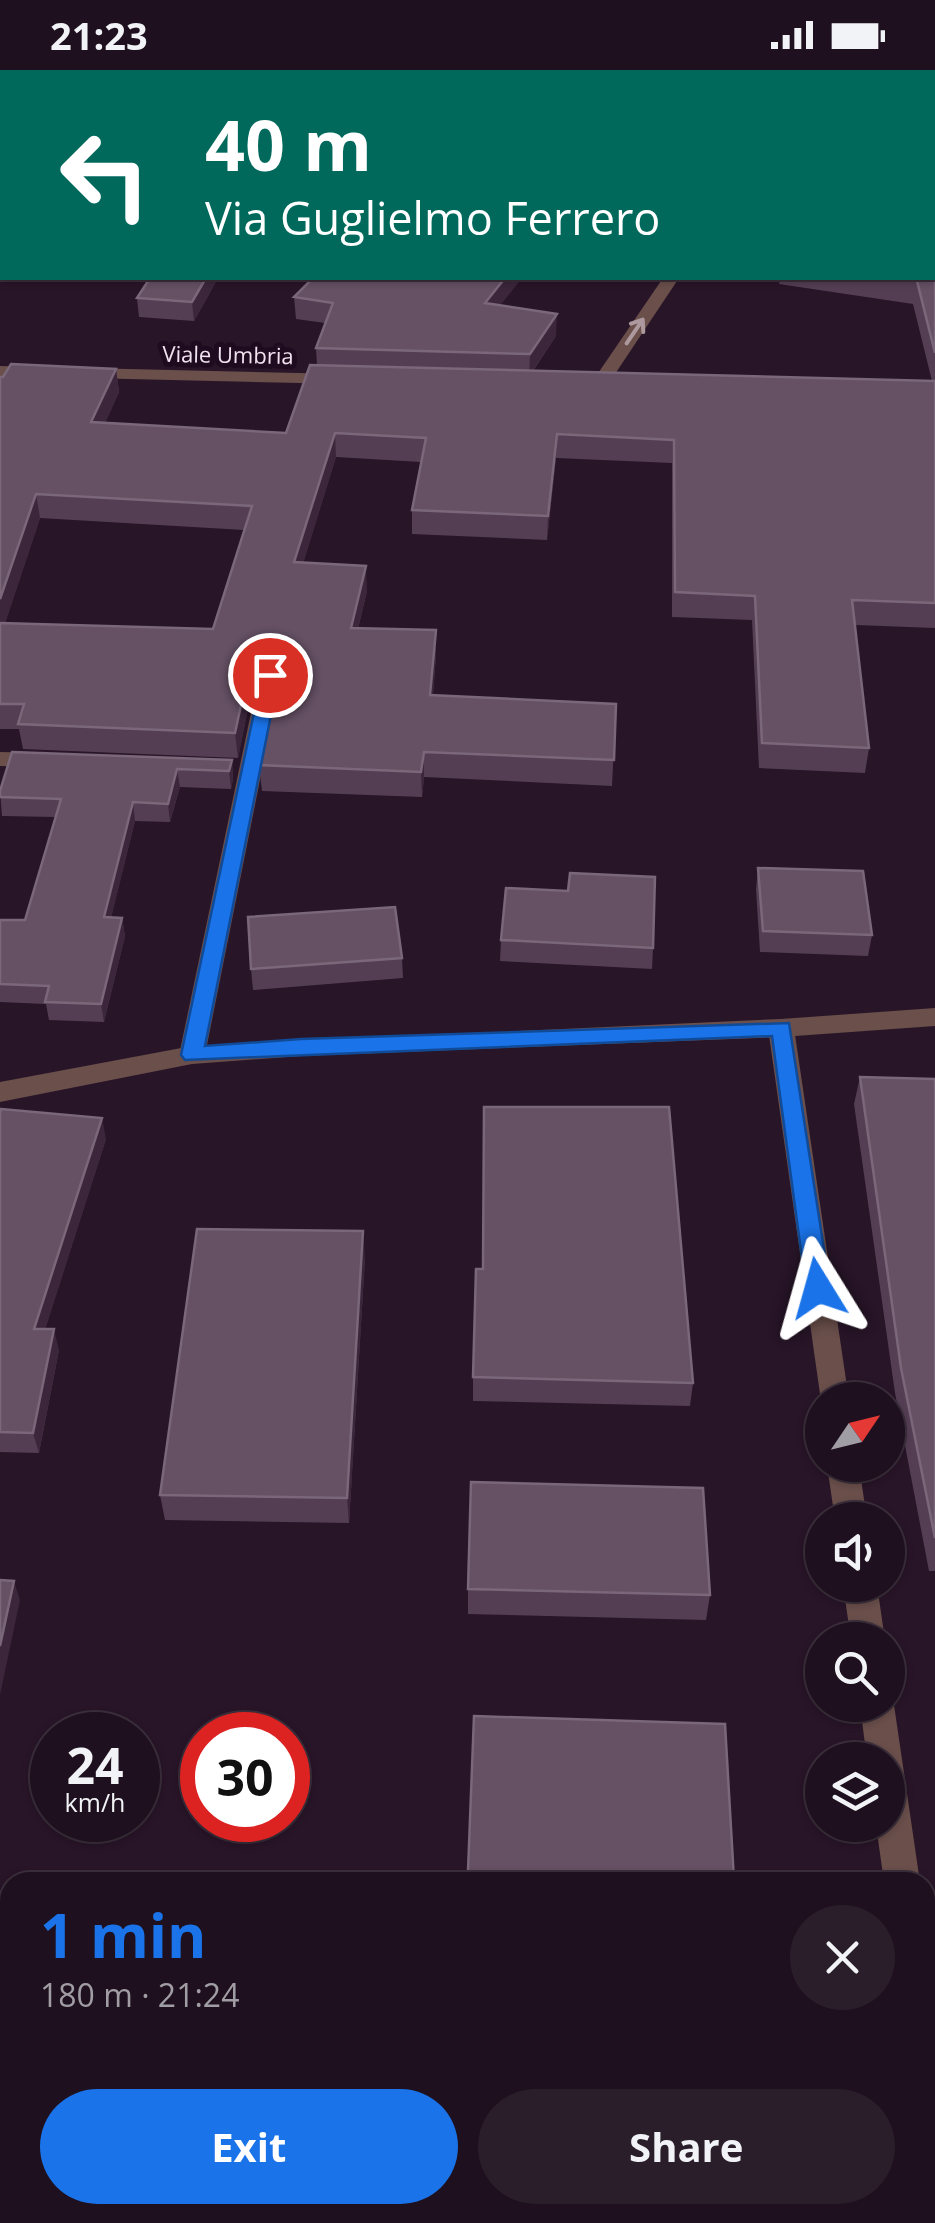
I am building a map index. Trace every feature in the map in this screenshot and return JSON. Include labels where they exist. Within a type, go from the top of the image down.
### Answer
[{"type":"street","points":[[619,386],[589,385],[669,280]]},
{"type":"street","name":"Viale Umbria","points":[[0,371],[359,379]]},
{"type":"street","points":[[192,1055],[242,768],[270,675]]},
{"type":"street","points":[[0,760],[70,760]]},
{"type":"street","points":[[0,1092],[192,1055],[301,1047],[781,1028],[935,1017]]},
{"type":"street","points":[[781,1028],[831,1382]]},
{"type":"street","points":[[897,1842],[901,1872]]},
{"type":"building","points":[[149,280],[205,280],[192,302],[137,298]]},
{"type":"building","points":[[311,280],[503,280],[485,303],[557,314],[530,354],[316,348],[333,303],[294,297]]},
{"type":"building","points":[[908,280],[935,280],[935,353],[917,281]]},
{"type":"building","points":[[11,364],[116,369],[91,422],[286,433],[310,365],[935,381],[935,603],[852,600],[869,748],[762,743],[755,596],[675,592],[674,440],[557,434],[548,516],[412,510],[426,438],[335,433],[294,562],[366,566],[351,628],[436,630],[430,695],[616,704],[614,760],[424,752],[421,772],[259,765],[283,651],[266,641],[253,649],[235,733],[18,724],[24,704],[0,704],[0,623],[213,629],[252,506],[36,494],[0,599],[0,377]]},
{"type":"building","points":[[12,752],[232,760],[229,771],[177,769],[168,804],[133,802],[104,917],[122,918],[101,1004],[45,1002],[49,986],[0,984],[0,920],[25,920],[61,799],[0,797]]},
{"type":"building","points":[[758,868],[863,871],[872,935],[763,931]]},
{"type":"building","points":[[570,873],[655,877],[653,948],[501,940],[506,888],[568,891]]},
{"type":"building","points":[[395,907],[402,958],[251,969],[248,917]]},
{"type":"building","points":[[860,1077],[935,1079],[935,1538],[901,1368]]},
{"type":"building","points":[[484,1107],[669,1107],[693,1383],[473,1377],[476,1269],[483,1269]]},
{"type":"building","points":[[1,1109],[102,1118],[34,1329],[54,1329],[33,1433],[0,1432]]},
{"type":"building","points":[[197,1229],[363,1231],[347,1498],[160,1495]]},
{"type":"building","points":[[471,1482],[703,1488],[710,1595],[468,1589]]},
{"type":"building","points":[[0,1580],[14,1581],[0,1646]]},
{"type":"building","points":[[474,1716],[725,1724],[734,1872],[468,1871]]},
{"type":"route","points":[[270,675],[192,1055],[301,1047],[781,1028],[818,1288]]}]
